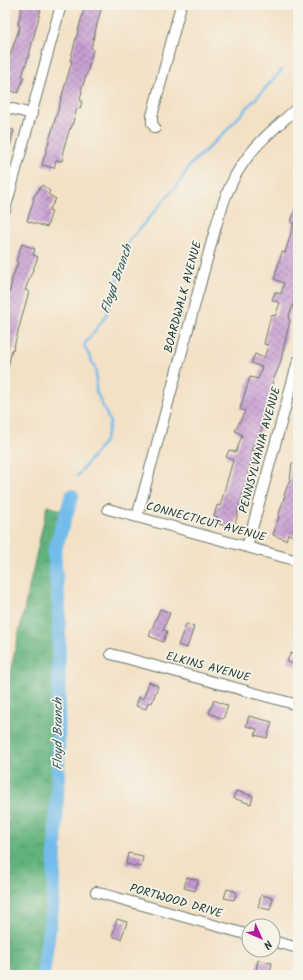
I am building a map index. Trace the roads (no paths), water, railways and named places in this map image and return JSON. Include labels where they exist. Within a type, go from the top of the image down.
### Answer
[{"type":"street","points":[[5,210],[61,5]]},
{"type":"street","points":[[155,128],[152,123],[152,116],[181,5]]},
{"type":"street","points":[[5,107],[32,114]]},
{"type":"street","name":"BOARDWALK AVENUE","points":[[137,517],[225,197],[235,176],[253,150],[298,107]]},
{"type":"street","name":"PENNSYLVANIA AVENUE","points":[[247,547],[298,361]]},
{"type":"street","name":"CONNECTICUT AVENUE","points":[[108,509],[298,561]]},
{"type":"street","name":"ELKINS AVENUE","points":[[110,654],[298,705]]},
{"type":"street","name":"PORTWOOD DRIVE","points":[[96,892],[241,933]]},
{"type":"street","points":[[281,943],[298,948]]},
{"type":"waterway","name":"Floyd Branch","points":[[77,476],[105,441],[110,422],[96,391],[96,370],[84,345],[106,316],[129,241],[179,183],[190,165],[224,133],[282,70]]},
{"type":"waterway","name":"Floyd Branch","points":[[43,975],[53,900],[58,777],[59,610],[54,552],[72,496]]}]
